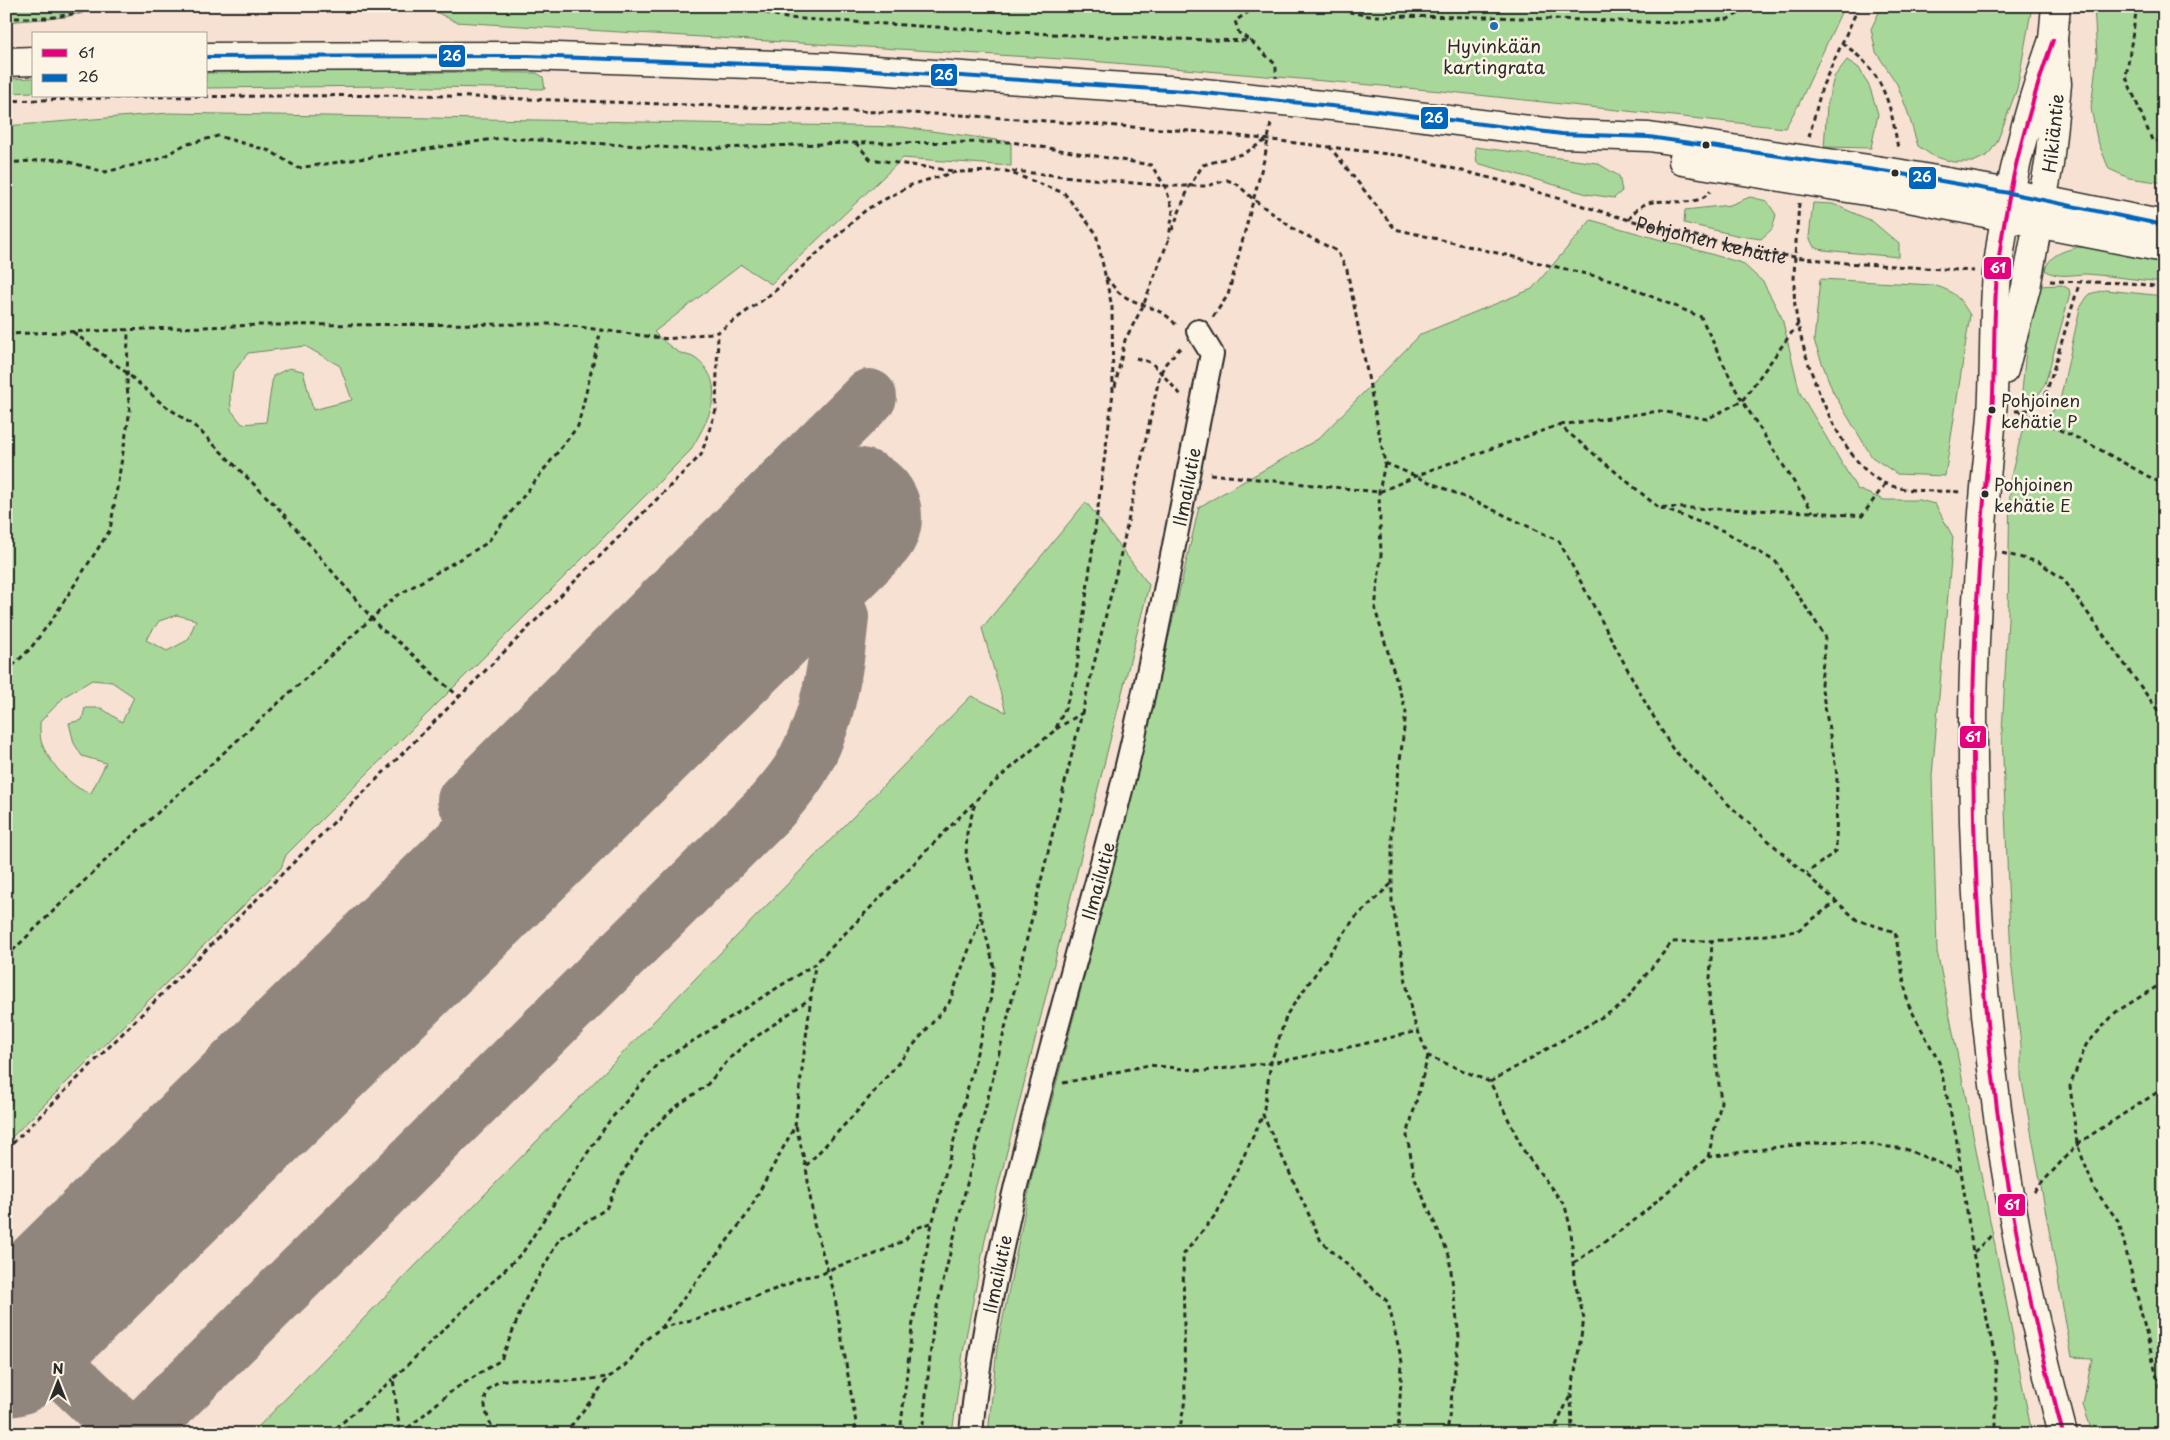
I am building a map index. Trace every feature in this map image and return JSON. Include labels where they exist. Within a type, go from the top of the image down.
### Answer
[{"type":"main road","name":"Hikiäntie","points":[[2005,413],[2049,164],[2057,84],[2053,40],[2056,6]]},
{"type":"main road","name":"Hikiäntie","points":[[2005,413],[1997,274],[2007,205],[2022,135],[2035,90],[2053,40]]},
{"type":"main road","points":[[208,57],[528,56],[830,67],[1184,90],[1562,134],[1647,155],[1909,198],[2007,205],[2040,212],[2164,248]]},
{"type":"main road","points":[[6,62],[32,61]]},
{"type":"main road","points":[[2040,212],[2164,225]]},
{"type":"main road","points":[[2005,413],[1984,494],[1980,548],[1973,725],[1977,897],[1989,1045],[2013,1215],[2027,1284],[2063,1434]]},
{"type":"street","name":"Ilmailutie","points":[[971,1434],[979,1360],[989,1304],[1022,1161],[1121,788],[1157,630],[1187,471],[1212,354],[1192,336]]},
{"type":"path","points":[[6,18],[48,18],[137,6]]},
{"type":"path","points":[[739,6],[786,18],[1102,37],[1251,41]]},
{"type":"path","points":[[922,1434],[934,1320],[1122,549],[1160,374],[1166,362],[1217,313],[1228,294],[1265,156],[1267,139],[1277,100],[1276,65],[1251,41],[1239,33],[1235,22],[1257,6]]},
{"type":"path","points":[[1322,6],[1369,16],[1490,17],[1677,23],[1728,19],[1754,6]]},
{"type":"path","points":[[1808,145],[1812,122],[1822,87],[1859,6]]},
{"type":"path","points":[[2136,6],[2126,77],[2152,140],[2164,142]]},
{"type":"path","points":[[1842,43],[1863,59],[1881,83],[1894,121],[1898,149]]},
{"type":"path","name":"Pohjoinen kehätie","points":[[208,98],[419,95],[960,115],[1204,132],[1404,156],[1498,180],[1629,220],[1795,258],[1997,274]]},
{"type":"path","name":"Pohjoinen kehätie","points":[[6,101],[185,98]]},
{"type":"path","points":[[6,163],[58,159],[105,172],[159,159],[184,145],[218,136],[270,151],[298,168],[501,138],[696,149],[856,142],[1011,142],[1150,165],[1165,186],[1173,210],[1169,238]]},
{"type":"path","points":[[1055,730],[1065,709],[1076,674],[1113,393],[1125,340],[1143,306],[1189,187],[1203,165],[1225,161],[1245,153],[1267,139]]},
{"type":"path","points":[[856,142],[870,159],[956,172],[1006,171],[1189,187],[1207,186],[1227,180],[1237,184],[1253,200],[1295,230],[1336,251],[1347,270],[1385,463],[1379,492],[1381,555],[1375,609],[1406,712],[1392,826],[1392,901],[1412,1016],[1428,1056],[1407,1136],[1415,1179],[1449,1255],[1459,1337],[1447,1434]]},
{"type":"path","points":[[1329,146],[1395,229],[1612,280],[1701,317],[1742,401],[1813,512]]},
{"type":"path","points":[[1006,171],[1064,193],[1096,234],[1112,307],[1113,393]]},
{"type":"path","points":[[6,334],[261,325],[557,324],[668,339],[718,332],[776,290],[867,209],[913,184],[956,172]]},
{"type":"path","points":[[1629,220],[1634,210],[1644,203],[1696,201],[1704,198],[1710,191]]},
{"type":"path","points":[[1800,197],[1795,258],[1795,305],[1798,324],[1810,372],[1839,433],[1862,468],[1885,484],[1907,489],[1984,494]]},
{"type":"path","points":[[1105,276],[1120,294],[1143,306],[1157,310],[1192,336]]},
{"type":"path","points":[[2028,279],[2164,288]]},
{"type":"path","points":[[2005,413],[2029,410],[2046,394],[2080,281]]},
{"type":"path","points":[[1187,471],[1379,492],[1416,476],[1559,425],[1660,412],[1707,419],[1742,401],[1798,324]]},
{"type":"path","points":[[6,672],[30,650],[110,530],[130,410],[127,373],[128,330]]},
{"type":"path","points":[[6,957],[110,856],[395,597],[487,543],[578,426],[600,330]]},
{"type":"path","points":[[72,332],[127,373],[160,402],[197,428],[280,510],[381,629],[399,641],[439,681],[460,697]]},
{"type":"path","points":[[6,1150],[701,455],[716,410],[718,332]]},
{"type":"path","points":[[1136,358],[1152,362],[1160,374],[1190,403],[1201,407]]},
{"type":"path","points":[[2005,413],[2086,442],[2164,485]]},
{"type":"path","points":[[1559,425],[1658,507],[1724,531],[1776,562],[1825,636],[1821,684],[1837,775],[1836,851],[1806,873]]},
{"type":"path","points":[[1385,463],[1484,505],[1559,540],[1645,702],[1672,748],[1731,807],[1857,920],[1895,932],[1908,1004],[1939,1062],[1956,1136],[1973,1253],[1996,1362],[1996,1434]]},
{"type":"path","points":[[1658,507],[1813,512],[1862,516],[1885,484]]},
{"type":"path","points":[[1980,548],[2039,562],[2064,580],[2164,719]]},
{"type":"path","points":[[329,1434],[393,1379],[523,1252],[610,1120],[661,1061],[815,964],[990,786],[1055,730],[1082,712]]},
{"type":"path","points":[[900,1434],[912,1328],[932,1223],[990,1003],[994,967],[966,856],[967,833],[975,802]]},
{"type":"path","points":[[1179,1434],[1185,1400],[1183,1255],[1217,1213],[1264,1115],[1271,1062],[1288,1014],[1354,919],[1392,884]]},
{"type":"path","points":[[1490,1082],[1621,1006],[1672,942],[1712,941],[1797,931],[1837,901]]},
{"type":"path","points":[[806,1167],[862,1106],[949,1003],[981,917]]},
{"type":"path","points":[[1708,1157],[1720,1102],[1709,998],[1712,941]]},
{"type":"path","points":[[815,964],[796,1126],[806,1167],[814,1224],[834,1292],[856,1423],[854,1434]]},
{"type":"path","points":[[2164,982],[2116,1012],[2086,1045],[2070,1086],[2077,1144],[2095,1190],[2119,1222],[2164,1406]]},
{"type":"path","points":[[401,1434],[453,1390],[501,1360],[526,1298],[560,1238],[606,1209],[625,1168],[646,1136],[674,1108],[706,1086],[731,1057],[746,1044],[811,998]]},
{"type":"path","points":[[1043,1082],[1055,1085],[1149,1065],[1204,1071],[1271,1062],[1359,1045],[1418,1030]]},
{"type":"path","points":[[1428,1056],[1490,1082],[1525,1153],[1565,1206],[1571,1230],[1574,1279],[1584,1319],[1571,1396],[1572,1434]]},
{"type":"path","points":[[2013,1215],[2077,1144],[2164,1088]]},
{"type":"path","points":[[1264,1115],[1321,1241],[1388,1302],[1402,1362],[1398,1434]]},
{"type":"path","points":[[565,1434],[609,1377],[632,1359],[644,1341],[661,1328],[746,1216],[796,1126]]},
{"type":"path","points":[[1573,1263],[1630,1224],[1708,1157],[1785,1146],[1842,1142],[1905,1150],[1961,1172]]},
{"type":"path","points":[[661,1328],[698,1318],[789,1284],[799,1278],[822,1274],[835,1267],[871,1256],[905,1240],[914,1229],[932,1223]]},
{"type":"path","points":[[495,1434],[484,1400],[492,1386],[507,1379],[527,1377],[577,1380],[609,1377]]},
{"type":"path","points":[[393,1379],[401,1434]]},
{"type":"path","points":[[1552,1434],[1571,1396]]},
{"type":"green space","points":[[6,6],[108,6],[65,17],[6,22]]},
{"type":"green space","points":[[424,6],[1844,6],[1799,104],[1785,128],[1441,91],[1079,60],[456,22]]},
{"type":"green space","points":[[1882,6],[2032,6],[2017,89],[1997,142],[1988,155],[1973,162],[1953,162],[1933,156],[1918,146],[1897,84],[1876,52],[1871,29]]},
{"type":"green space","points":[[2094,6],[2164,6],[2164,183],[2129,178],[2109,169],[2097,139],[2091,108],[2097,56]]},
{"type":"green space","points":[[1847,60],[1859,68],[1870,88],[1878,114],[1871,148],[1824,147],[1827,106],[1834,77]]},
{"type":"green space","points":[[334,71],[537,73],[543,77],[545,89],[383,86],[208,88],[208,73]]},
{"type":"green space","points":[[32,78],[32,92],[6,93],[6,79]]},
{"type":"green space","points":[[169,113],[902,127],[1011,142],[1011,166],[903,158],[771,284],[741,265],[654,332],[678,352],[696,359],[706,369],[712,380],[714,392],[712,404],[703,428],[690,451],[286,855],[281,868],[6,1143],[6,126]],"holes":[[[305,346],[340,366],[352,400],[313,410],[303,371],[289,368],[273,376],[266,422],[242,424],[231,410],[230,395],[233,373],[248,353]],[[177,615],[196,620],[188,640],[167,651],[146,640],[159,621]],[[92,680],[112,682],[134,697],[122,722],[101,708],[85,708],[82,720],[69,723],[74,743],[82,756],[106,763],[91,793],[76,786],[61,773],[54,765],[41,741],[40,722],[65,696]]]},
{"type":"green space","points":[[1475,147],[1597,163],[1619,176],[1622,191],[1614,198],[1587,194],[1477,163]]},
{"type":"green space","points":[[1750,197],[1767,201],[1776,215],[1772,229],[1761,239],[1684,223],[1685,210],[1730,205]]},
{"type":"green space","points":[[1813,203],[1833,204],[1872,221],[1899,244],[1899,257],[1823,250],[1814,247],[1809,237]]},
{"type":"green space","points":[[1591,220],[1742,263],[1763,282],[1782,318],[1800,393],[1857,489],[1884,500],[1919,500],[1935,504],[1953,537],[1932,776],[1937,951],[2032,1434],[988,1434],[997,1348],[1032,1176],[1133,791],[1199,507],[1318,439],[1421,334],[1532,289]]},
{"type":"green space","points":[[2078,247],[2112,249],[2164,260],[2164,282],[2087,274],[2060,275],[2045,270],[2050,260],[2054,257]]},
{"type":"green space","points":[[1820,279],[1933,285],[1951,292],[1959,299],[1970,315],[1945,476],[1897,474],[1872,457],[1833,392],[1814,341]]},
{"type":"green space","points":[[2062,285],[2069,289],[2070,294],[2045,384],[2036,397],[2021,403],[2028,327],[2037,286]]},
{"type":"green space","points":[[2105,290],[2164,296],[2164,1434],[2093,1434],[2083,1405],[2092,1358],[2072,1357],[2021,1076],[2021,1045],[2011,961],[2002,732],[2008,619],[2010,480],[2023,428],[2045,418],[2059,405],[2080,308],[2089,294]]},
{"type":"green space","points":[[1086,502],[1149,585],[986,1235],[963,1352],[952,1434],[256,1434],[257,1428],[971,696],[1006,712],[982,628]]},
{"type":"taxiway","points":[[465,800],[869,397]]},
{"type":"taxiway","points":[[138,1434],[772,806],[789,786],[801,769],[820,728],[834,673],[841,617],[799,569]]},
{"type":"taxiway","points":[[22,1332],[129,1434]]},
{"type":"runway","points":[[6,1347],[852,517]]},
{"type":"transit line","name":"61","points":[[2053,40],[2034,97],[2018,155],[2006,214],[1997,274],[1992,415],[1975,641],[1973,787],[1982,970],[2003,1153],[2024,1268],[2042,1352],[2063,1434]]},
{"type":"transit line","name":"26","points":[[208,57],[528,56],[830,67],[1184,91],[1361,109],[1562,134],[1649,137],[1896,173],[2009,193],[2164,225]]},
{"type":"place","name":"Hyvinkään kartingrata","points":[[1494,26]]},
{"type":"place","name":"Pohjoinen kehätie P","points":[[1992,410]]},
{"type":"place","name":"Pohjoinen kehätie E","points":[[1985,494]]}]
